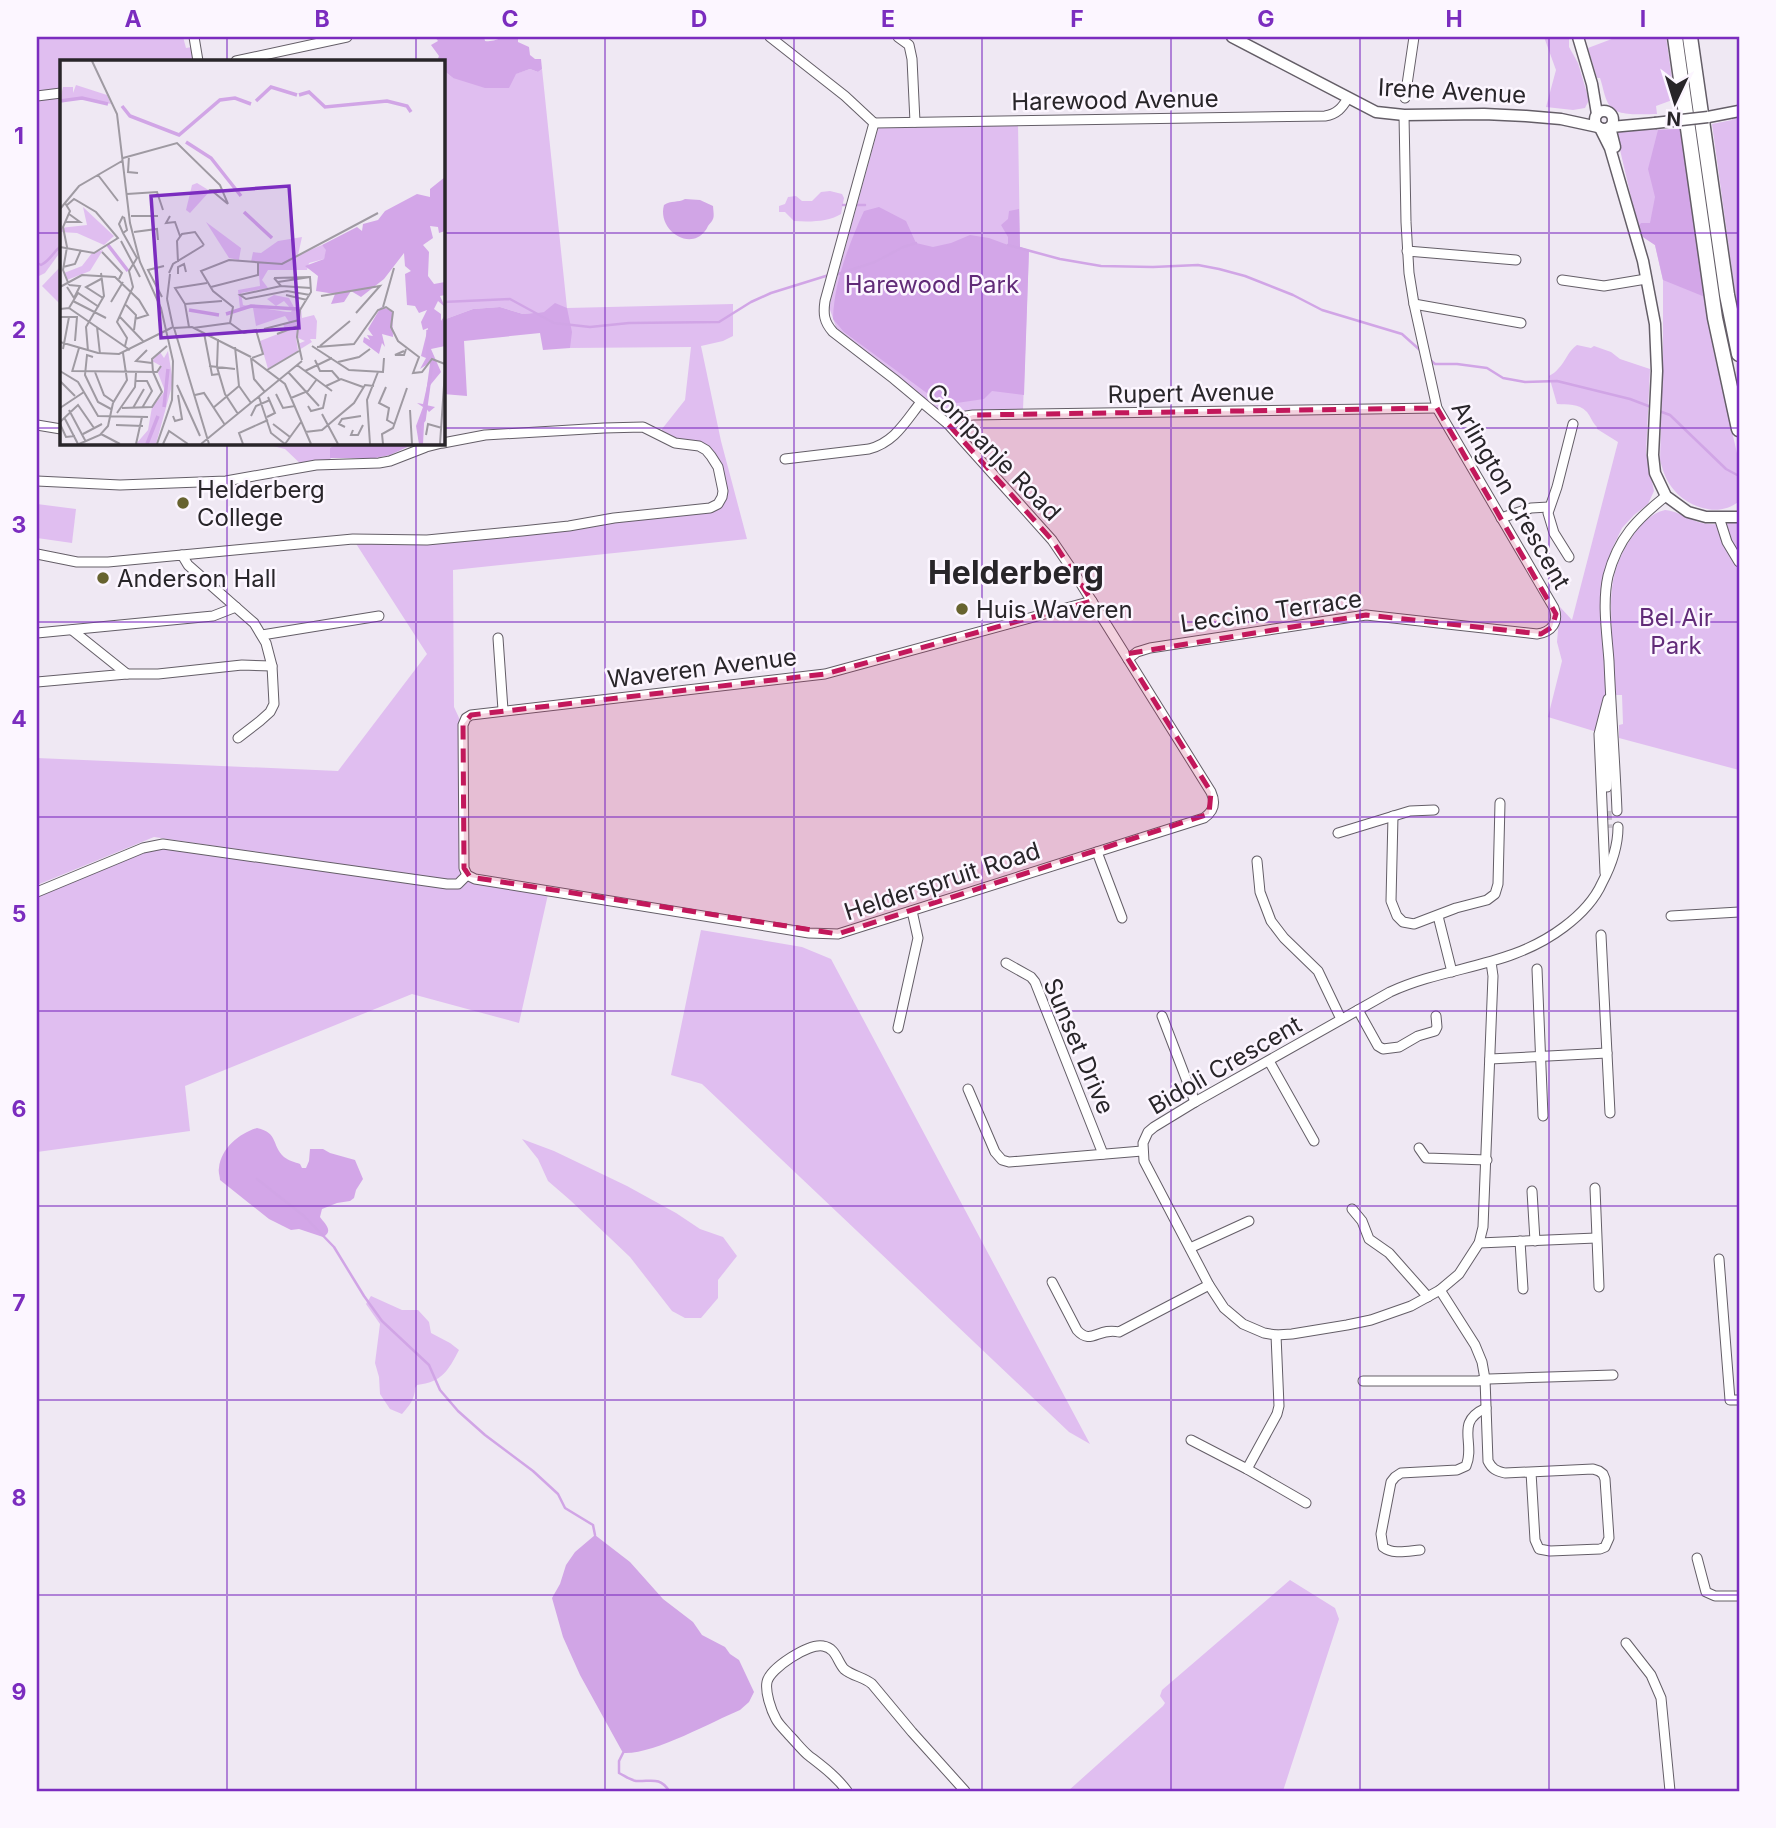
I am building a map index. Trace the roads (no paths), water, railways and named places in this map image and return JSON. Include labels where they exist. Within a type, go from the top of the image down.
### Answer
[{"type":"main road","points":[[1675,37],[1717,327],[1739,429]]},
{"type":"main road","points":[[1690,37],[1727,295],[1739,354]]},
{"type":"street","points":[[194,37],[198,60]]},
{"type":"street","points":[[241,60],[347,37]]},
{"type":"street","points":[[770,37],[845,96],[874,123]]},
{"type":"street","points":[[898,37],[909,45],[912,59],[915,122]]},
{"type":"street","name":"Irene Avenue","points":[[1232,37],[1376,112],[1404,115],[1484,114],[1604,121]]},
{"type":"street","points":[[1405,98],[1413,37]]},
{"type":"street","points":[[1578,37],[1621,174],[1621,184]]},
{"type":"street","points":[[1592,84],[1646,279],[1655,324],[1657,348],[1653,466],[1658,481],[1666,496],[1688,512],[1706,517],[1739,517]]},
{"type":"street","points":[[37,96],[60,93]]},
{"type":"street","name":"Harewood Avenue","points":[[874,123],[1325,116],[1339,111],[1348,98]]},
{"type":"street","points":[[1565,119],[1586,113],[1596,102]]},
{"type":"street","points":[[1604,121],[1655,123],[1739,111]]},
{"type":"street","name":"Arlington Crescent","points":[[1404,115],[1407,251],[1414,304],[1437,408],[1555,611],[1554,624],[1547,632]]},
{"type":"street","name":"Irene Avenue","points":[[1565,119],[1583,123],[1604,121]]},
{"type":"street","name":"Companje Road","points":[[874,123],[825,301],[824,319],[827,326],[948,424],[1052,540],[1211,792],[1214,798],[1213,808]]},
{"type":"street","points":[[1583,123],[1600,138],[1615,166]]},
{"type":"street","points":[[1407,251],[1516,260]]},
{"type":"street","points":[[1562,280],[1604,286],[1646,279]]},
{"type":"street","points":[[1414,304],[1521,323]]},
{"type":"street","points":[[785,459],[879,446],[894,436],[921,402]]},
{"type":"street","name":"Rupert Avenue","points":[[948,424],[959,417],[974,415],[1437,408]]},
{"type":"street","points":[[1569,557],[1550,525],[1548,513],[1573,424]]},
{"type":"street","points":[[37,425],[60,429]]},
{"type":"street","points":[[37,554],[77,562],[99,562],[353,539],[427,540],[710,508],[718,504],[722,497],[718,467],[706,450],[699,446],[675,443],[643,427],[485,435],[444,443]]},
{"type":"street","points":[[37,481],[120,485],[215,482],[316,465],[379,463],[438,444]]},
{"type":"street","points":[[1608,718],[1616,771],[1612,811],[1606,732],[1610,691],[1605,606],[1609,575],[1616,554],[1633,525],[1666,496]]},
{"type":"street","points":[[1723,517],[1739,505]]},
{"type":"street","points":[[1501,518],[1531,508],[1549,507]]},
{"type":"street","points":[[1723,517],[1727,542],[1739,562]]},
{"type":"street","points":[[181,555],[188,565],[254,623],[262,635],[272,666],[275,699],[272,708],[238,738]]},
{"type":"street","name":"Waveren Avenue","points":[[467,875],[464,868],[463,725],[471,715],[825,674],[1092,601]]},
{"type":"street","points":[[37,633],[213,616],[236,607]]},
{"type":"street","name":"Leccino Terrace","points":[[1128,659],[1137,652],[1150,648],[1366,615],[1537,634],[1547,632]]},
{"type":"street","points":[[262,635],[379,616]]},
{"type":"street","points":[[72,630],[127,674]]},
{"type":"street","points":[[498,638],[503,710]]},
{"type":"street","points":[[37,682],[242,665],[272,666]]},
{"type":"street","points":[[1605,877],[1599,734],[1608,718]]},
{"type":"street","points":[[1393,816],[1391,901],[1397,916],[1403,922],[1414,924],[1487,900],[1495,894],[1498,884],[1500,803]]},
{"type":"street","name":"Helderspruit Road","points":[[467,875],[475,879],[838,934],[1204,818],[1213,808]]},
{"type":"street","points":[[1338,833],[1410,811],[1434,810]]},
{"type":"street","name":"Bidoli Crescent","points":[[1491,962],[1493,976],[1485,1208],[1479,1243],[1459,1273],[1440,1290],[1411,1307],[1371,1320],[1276,1335],[1253,1329],[1232,1317],[1209,1285],[1144,1161],[1143,1143],[1149,1132],[1195,1102],[1400,987],[1512,956],[1556,934],[1587,908],[1598,892],[1605,877],[1613,856],[1613,827],[1605,877]]},
{"type":"street","points":[[37,892],[143,848],[163,844],[447,884],[458,884],[467,875]]},
{"type":"street","points":[[1097,852],[1122,918]]},
{"type":"street","points":[[1257,861],[1260,892],[1267,912],[1284,938],[1318,971],[1341,1020]]},
{"type":"street","points":[[898,1028],[918,939],[912,911]]},
{"type":"street","points":[[1671,916],[1739,912]]},
{"type":"street","points":[[1437,916],[1452,972]]},
{"type":"street","points":[[1601,935],[1610,1113]]},
{"type":"street","name":"Sunset Drive","points":[[1006,963],[1035,982],[1103,1154]]},
{"type":"street","points":[[1537,969],[1543,1116]]},
{"type":"street","points":[[1358,1010],[1378,1046],[1387,1050],[1435,1031],[1436,1016]]},
{"type":"street","points":[[1162,1016],[1195,1102]]},
{"type":"street","points":[[1490,1059],[1607,1053]]},
{"type":"street","points":[[1269,1061],[1314,1141]]},
{"type":"street","points":[[968,1089],[995,1152],[1009,1163],[1142,1151]]},
{"type":"street","points":[[1419,1148],[1426,1158],[1487,1160]]},
{"type":"street","points":[[1595,1188],[1599,1287]]},
{"type":"street","points":[[1532,1191],[1535,1241]]},
{"type":"street","points":[[1352,1209],[1362,1221],[1369,1239],[1389,1253],[1427,1297]]},
{"type":"street","points":[[1190,1248],[1249,1221]]},
{"type":"street","points":[[1479,1243],[1596,1238]]},
{"type":"street","points":[[1520,1241],[1523,1289]]},
{"type":"street","points":[[1720,1259],[1730,1400],[1739,1400]]},
{"type":"street","points":[[1052,1282],[1080,1334],[1088,1337],[1108,1330],[1119,1332],[1209,1285]]},
{"type":"street","points":[[1440,1290],[1475,1345],[1482,1362],[1488,1461],[1493,1469],[1505,1472],[1593,1469],[1604,1474],[1609,1538],[1605,1547],[1550,1551],[1539,1549],[1535,1540],[1531,1472]]},
{"type":"street","points":[[1247,1469],[1279,1406],[1276,1335]]},
{"type":"street","points":[[1363,1381],[1478,1381],[1613,1375]]},
{"type":"street","points":[[1420,1550],[1393,1551],[1382,1547],[1381,1534],[1391,1482],[1401,1473],[1457,1470],[1466,1466],[1469,1457],[1468,1423],[1473,1416],[1486,1408]]},
{"type":"street","points":[[1191,1440],[1306,1503]]},
{"type":"street","points":[[1697,1559],[1706,1592],[1715,1596],[1739,1596]]},
{"type":"street","points":[[1626,1643],[1651,1675],[1661,1698],[1670,1791]]},
{"type":"street","points":[[847,1791],[778,1722],[767,1689],[769,1678],[786,1661],[815,1647],[831,1649],[846,1670],[872,1684],[965,1791]]},
{"type":"waterway","points":[[843,205],[865,205]]},
{"type":"waterway","points":[[835,275],[875,262],[916,243]]},
{"type":"waterway","points":[[1008,245],[1060,259],[1101,266],[1198,265],[1219,269],[1293,295],[1322,310],[1402,334],[1421,351]]},
{"type":"waterway","points":[[37,263],[44,263],[60,247]]},
{"type":"waterway","points":[[444,302],[510,299],[554,323],[590,327],[629,323],[719,322],[771,293],[829,275]]},
{"type":"waterway","points":[[1428,358],[1435,364],[1487,368],[1503,378],[1525,382],[1557,381],[1630,399],[1651,407]]},
{"type":"waterway","points":[[1659,411],[1670,415],[1726,469],[1739,476]]},
{"type":"waterway","points":[[257,1179],[304,1216],[334,1247],[382,1321],[429,1365],[440,1390],[458,1411],[533,1471],[558,1494],[565,1508],[593,1525],[595,1535]]},
{"type":"waterway","points":[[623,1753],[619,1761],[619,1773],[636,1781],[662,1783],[669,1791]]},
{"type":"tunnel","points":[[1607,811],[1608,828]]},
{"type":"place","name":"Helderberg College","points":[[183,503]]},
{"type":"place","name":"Anderson Hall","points":[[103,578]]},
{"type":"place","name":"Huis Waveren","points":[[962,609]]},
{"type":"district","name":"Helderberg","points":[[1016,572]]},
{"type":"park label","name":"Harewood Park","points":[[932,284]]},
{"type":"park label","name":"Bel Air Park","points":[[1676,631]]}]
